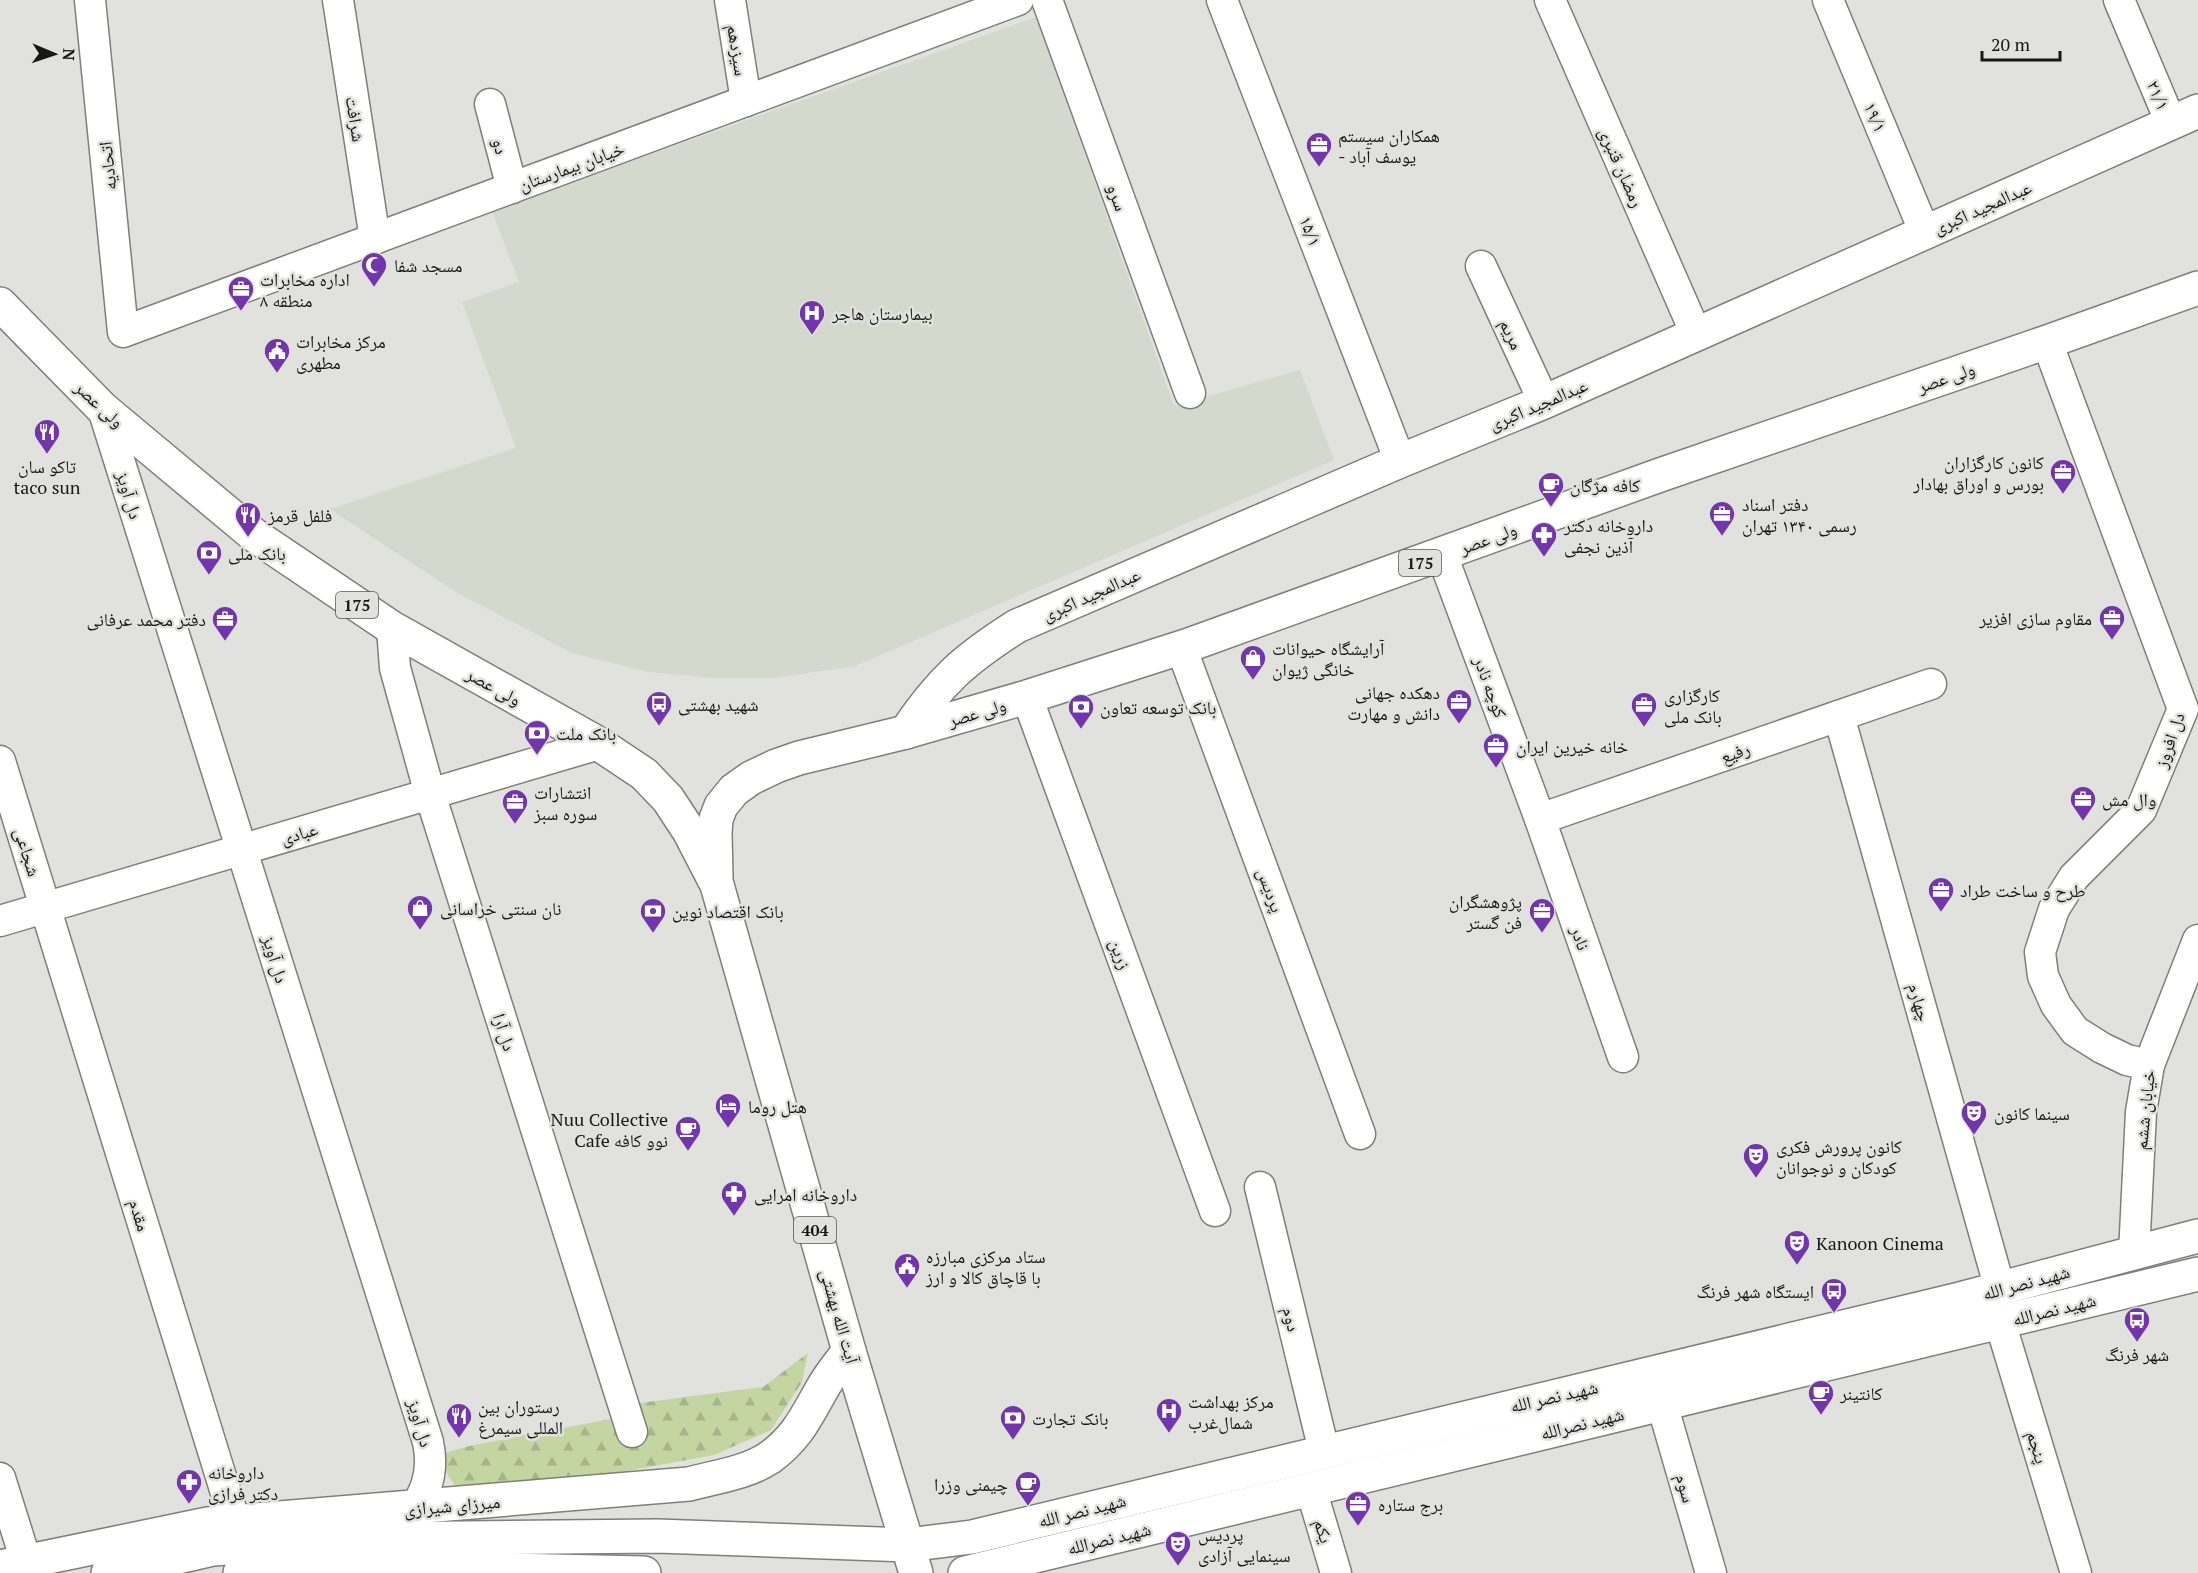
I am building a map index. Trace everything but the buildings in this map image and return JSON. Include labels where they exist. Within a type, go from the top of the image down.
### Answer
[{"type":"main road","name":"عبدالمجید اکبری","points":[[906,732],[927,701],[946,679],[978,650],[1017,626],[1400,461],[1544,402],[2184,117]]},
{"type":"main road","name":"ولی عصر","points":[[717,885],[716,819],[721,806],[734,790],[764,771],[799,758],[906,732],[1027,698],[1181,647],[1660,475],[2198,288]]},
{"type":"main road","name":"ولی عصر","points":[[0,304],[103,409],[254,535],[392,628],[599,744],[645,774],[669,799],[689,831],[717,885]]},
{"type":"main road","name":"آیت الله بهشتی","points":[[717,885],[849,1351],[912,1559]]},
{"type":"main road","name":"شهید نصر الله","points":[[912,1559],[972,1537],[2000,1289],[2198,1236]]},
{"type":"main road","name":"شهید نصرالله","points":[[965,1573],[2198,1274]]},
{"type":"main road","name":"میرزای شیرازی","points":[[13,1564],[208,1524],[689,1484],[739,1471],[767,1459],[800,1430],[823,1387],[849,1351]]},
{"type":"main road","points":[[1500,1408],[1510,1441]]},
{"type":"main road","name":"میرزای شیرازی","points":[[108,1573],[213,1549],[373,1539],[657,1536],[912,1559]]},
{"type":"main road","points":[[240,1573],[335,1570],[644,1573]]},
{"type":"street","name":"اتحادیه","points":[[90,0],[123,332]]},
{"type":"street","name":"شرافت","points":[[338,0],[375,239]]},
{"type":"street","name":"سیزدهم","points":[[730,0],[746,101]]},
{"type":"street","name":"خیابان بیمارستان","points":[[123,332],[1018,0]]},
{"type":"street","name":"سرو","points":[[1047,0],[1190,393]]},
{"type":"street","name":"۱۵/۱","points":[[1222,0],[1400,461]]},
{"type":"street","name":"رمضان قنبری","points":[[1550,0],[1696,334]]},
{"type":"street","name":"۱۹/۱","points":[[1828,0],[1925,233]]},
{"type":"street","name":"۲۱/۱","points":[[2119,0],[2184,117]]},
{"type":"street","name":"دو","points":[[490,104],[512,188]]},
{"type":"street","name":"مریم","points":[[1481,266],[1544,402]]},
{"type":"street","name":"دل افروز","points":[[2047,342],[2191,710],[2141,810],[2074,877],[2054,909],[2040,952],[2043,976],[2052,997],[2075,1031],[2127,1060],[2149,1065]]},
{"type":"street","name":"دل آویز","points":[[103,409],[428,1442],[430,1453],[428,1480],[422,1498],[414,1508]]},
{"type":"street","name":"کوچه نادر","points":[[1442,555],[1540,819]]},
{"type":"street","name":"دل آرا","points":[[392,628],[395,668],[430,794],[632,1432]]},
{"type":"street","name":"پردیس","points":[[1181,647],[1360,1134]]},
{"type":"street","name":"رفیع","points":[[1540,819],[1931,684]]},
{"type":"street","name":"زرین","points":[[1027,698],[1215,1210]]},
{"type":"street","name":"چهارم","points":[[1839,716],[2000,1289]]},
{"type":"street","name":"عبادی","points":[[0,921],[599,744]]},
{"type":"street","name":"شجاعی","points":[[0,761],[45,908]]},
{"type":"street","name":"نادر","points":[[1540,819],[1623,1057]]},
{"type":"street","name":"مقدم","points":[[45,908],[235,1522]]},
{"type":"street","name":"خیابان ششم","points":[[2134,1254],[2141,1112],[2149,1065],[2198,940]]},
{"type":"street","name":"دوم","points":[[1260,1187],[1324,1451]]},
{"type":"street","name":"پنجم","points":[[2000,1322],[2076,1573]]},
{"type":"street","name":"سوم","points":[[1662,1404],[1711,1573]]},
{"type":"street","points":[[0,1478],[13,1564]]},
{"type":"street","name":"یکم","points":[[1311,1489],[1336,1573]]},
{"type":"shaded area","name":"بیمارستان هاجر","points":[[1036,17],[1174,406],[1300,370],[1334,460],[855,666],[774,678],[712,678],[649,672],[572,653],[454,591],[330,509],[516,448],[462,302],[519,282],[492,211]]},
{"type":"green space","points":[[808,1353],[802,1382],[771,1430],[714,1455],[572,1481],[458,1490],[447,1474],[445,1453],[469,1446],[616,1418],[643,1432],[640,1403],[763,1387]]},
{"type":"place","name":"همکاران سیستم - یوسف آباد","points":[[1319,168]]},
{"type":"place","name":"مسجد شفا","points":[[374,288]]},
{"type":"place","name":"اداره مخابرات منطقه ۸","points":[[241,312]]},
{"type":"place","name":"بیمارستان هاجر","points":[[812,336]]},
{"type":"place","name":"مرکز مخابرات مطهری","points":[[277,374]]},
{"type":"place","name":"تاکو سان taco sun","points":[[47,455]]},
{"type":"place","name":"کانون کارگزاران بورس و اوراق بهادار","points":[[2063,495]]},
{"type":"place","name":"کافه مژگان","points":[[1551,508]]},
{"type":"place","name":"دفتر اسناد رسمی ۱۳۴۰ تهران","points":[[1722,537]]},
{"type":"place","name":"فلفل‌ قرمز","points":[[248,538]]},
{"type":"place","name":"داروخانه دکتر آذین نجفی","points":[[1544,558]]},
{"type":"place","name":"بانک ملی","points":[[209,576]]},
{"type":"place","name":"مقاوم سازی افزیر","points":[[2112,641]]},
{"type":"place","name":"دفتر محمد عرفانی","points":[[225,642]]},
{"type":"place","name":"آرایشگاه حیوانات خانگی ژیوان","points":[[1253,681]]},
{"type":"place","name":"دهکده جهانی دانش و مهارت","points":[[1459,725]]},
{"type":"place","name":"شهید بهشتی","points":[[659,727]]},
{"type":"place","name":"کارگزاری بانک ملی","points":[[1644,728]]},
{"type":"place","name":"بانک توسعه تعاون","points":[[1081,730]]},
{"type":"place","name":"بانک ملت","points":[[537,756]]},
{"type":"place","name":"خانه خیرین ایران","points":[[1496,769]]},
{"type":"place","name":"وال مش","points":[[2083,822]]},
{"type":"place","name":"انتشارات سوره سبز","points":[[515,825]]},
{"type":"place","name":"طرح و ساخت طراد","points":[[1941,913]]},
{"type":"place","name":"نان سنتی خراسانی","points":[[420,931]]},
{"type":"place","name":"بانک اقتصاد نوین","points":[[653,934]]},
{"type":"place","name":"پژوهشگران فن گستر","points":[[1542,934]]},
{"type":"place","name":"هتل روما","points":[[728,1129]]},
{"type":"place","name":"سینما کانون","points":[[1974,1136]]},
{"type":"place","name":"Nuu Collective Cafe نوو کافه","points":[[688,1152]]},
{"type":"place","name":"کانون پرورش فکری کودکان و نوجوانان","points":[[1756,1179]]},
{"type":"place","name":"داروخانه امرایی","points":[[734,1217]]},
{"type":"place","name":"Kanoon Cinema","points":[[1797,1266]]},
{"type":"place","name":"ستاد مرکزی مبارزه با قاچاق کالا و ارز","points":[[907,1289]]},
{"type":"place","name":"ایستگاه شهر فرنگ","points":[[1834,1314]]},
{"type":"place","name":"شهر فرنگ","points":[[2137,1343]]},
{"type":"place","name":"کانتینر","points":[[1821,1416]]},
{"type":"place","name":"مرکز بهداشت شمال‌غرب","points":[[1169,1434]]},
{"type":"place","name":"رستوران بین المللی سیمرغ","points":[[459,1439]]},
{"type":"place","name":"بانک تجارت","points":[[1013,1441]]},
{"type":"place","name":"داروخانه دکتر فرازی","points":[[189,1505]]},
{"type":"place","name":"چیمنی وزرا","points":[[1028,1507]]},
{"type":"place","name":"برج ستاره","points":[[1358,1527]]},
{"type":"place","name":"پردیس سینمایی آزادی","points":[[1178,1567]]}]
